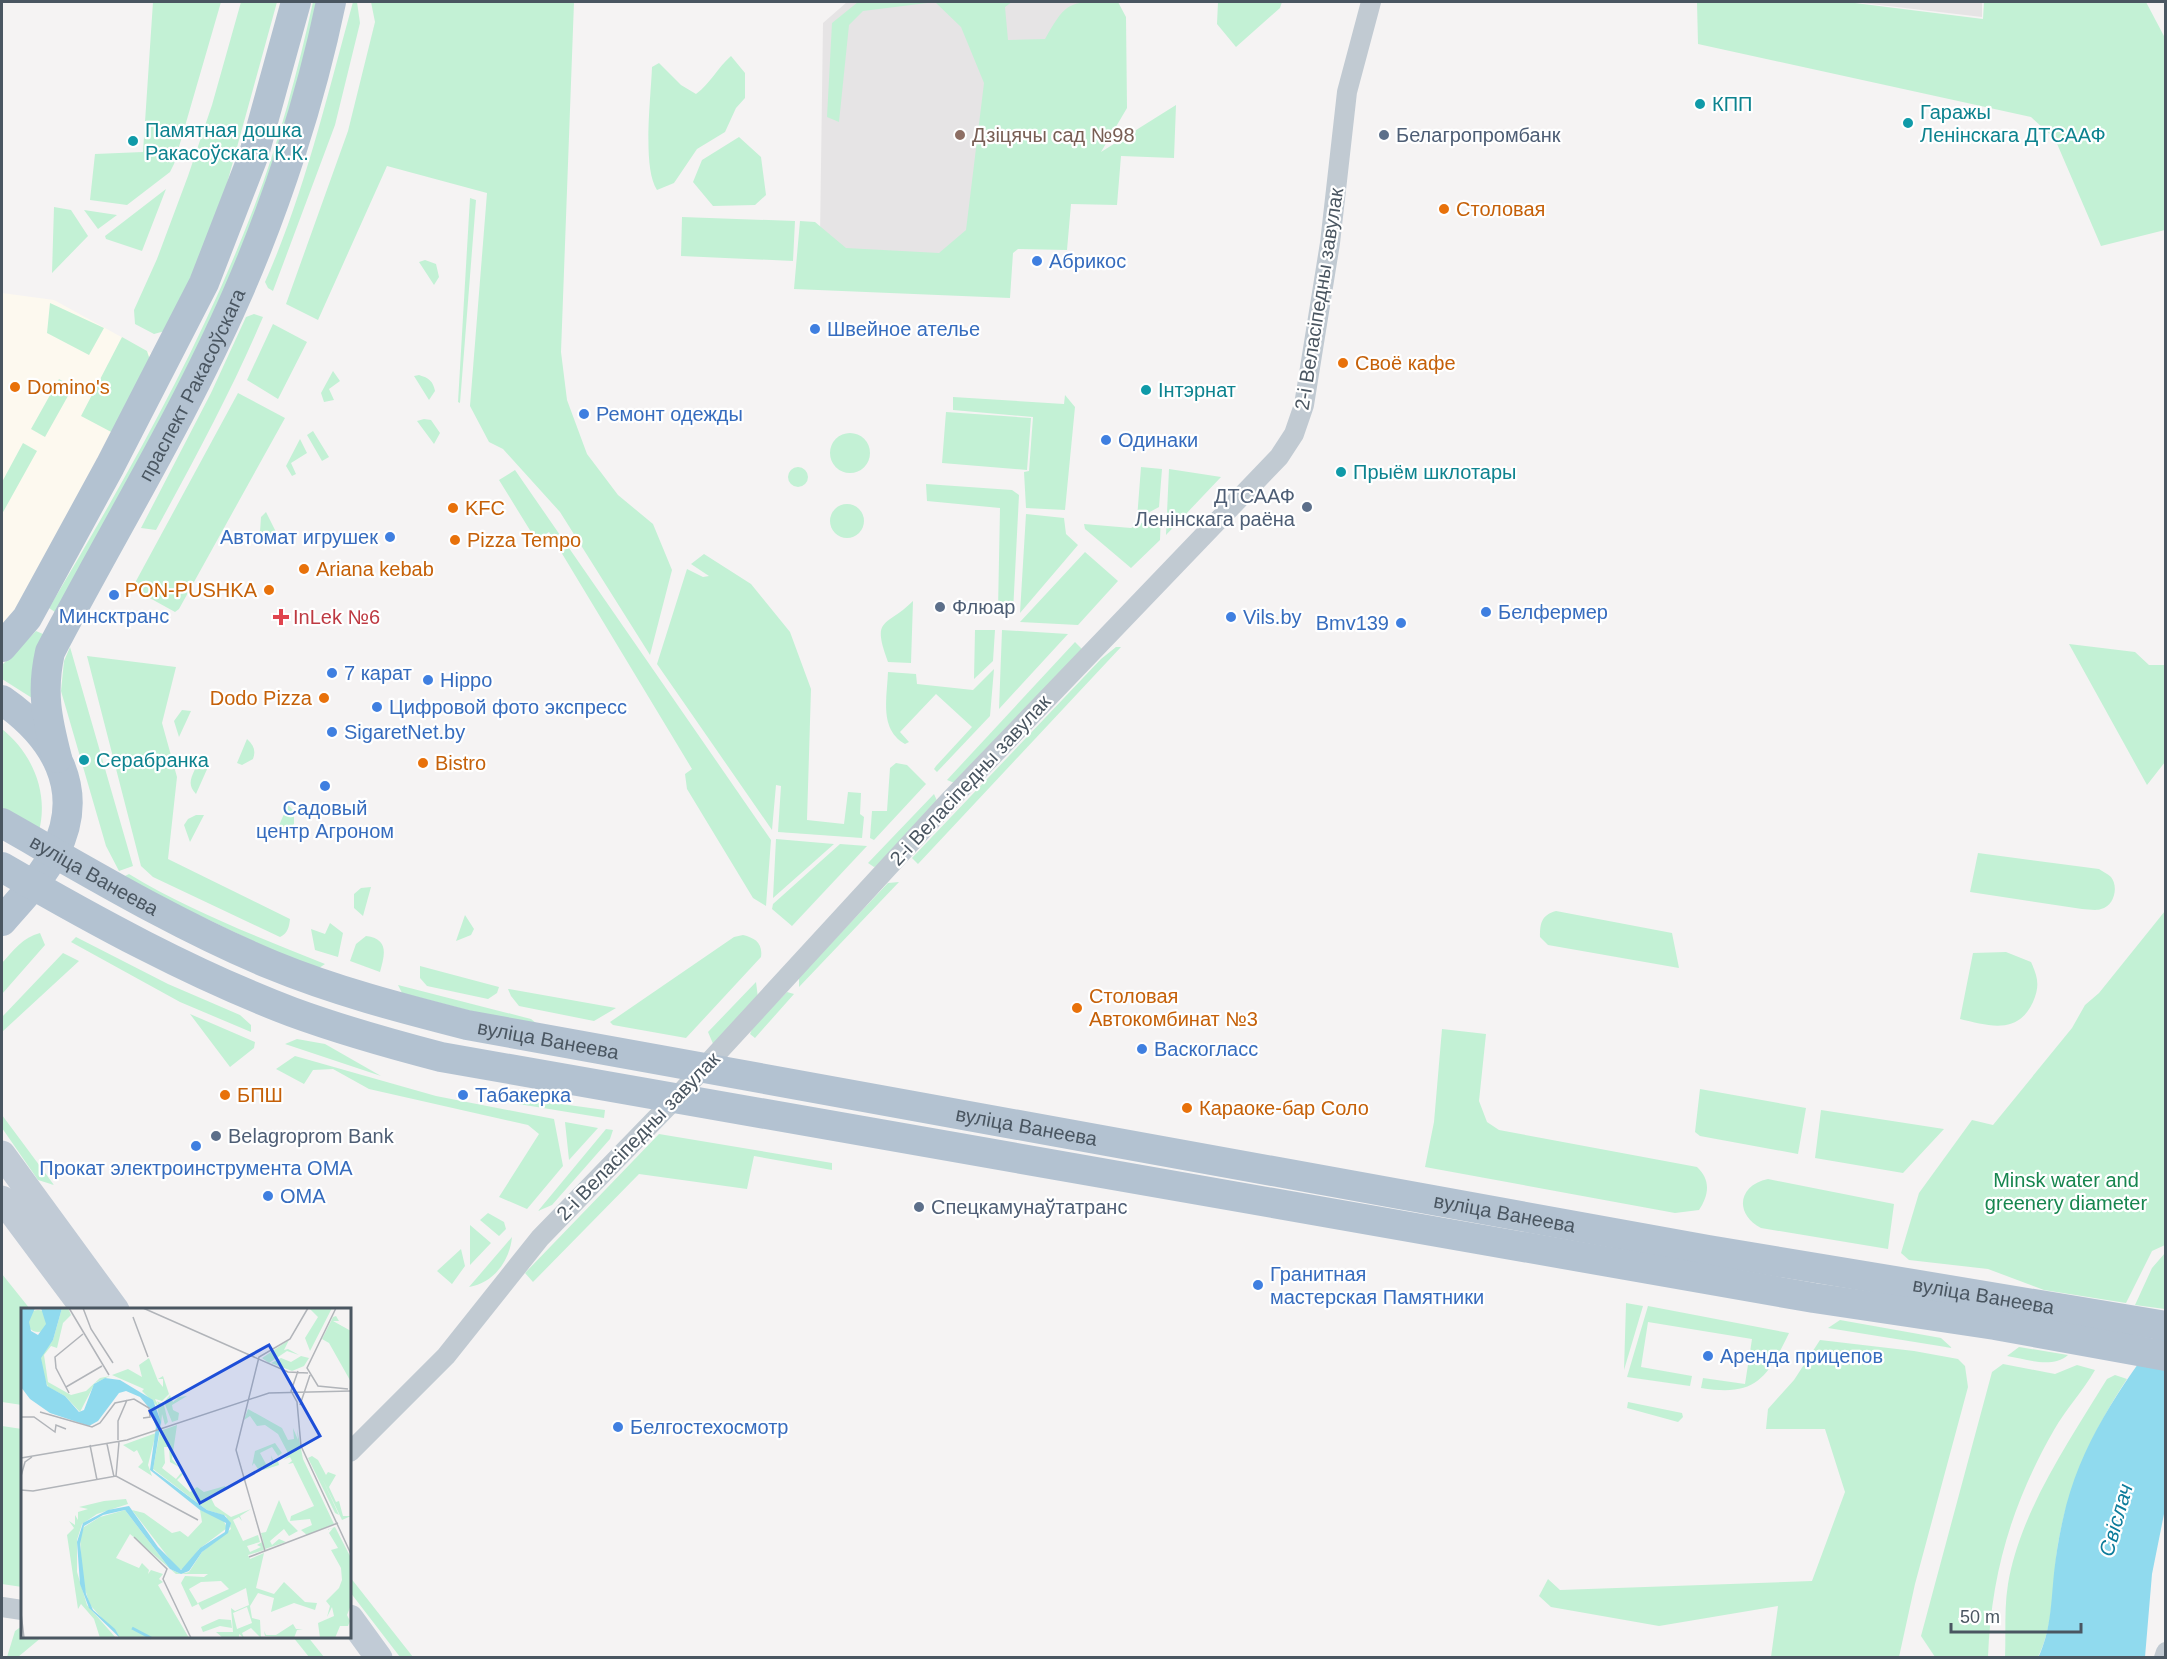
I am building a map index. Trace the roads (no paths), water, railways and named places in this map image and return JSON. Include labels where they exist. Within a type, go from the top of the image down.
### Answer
[{"type":"main road","name":"праспект Ракасоўскага","points":[[2,646],[12,638],[32,608],[110,466],[204,283],[254,154],[296,2]]},
{"type":"main road","name":"праспект Ракасоўскага","points":[[2,921],[33,885],[54,853],[68,808],[66,789],[45,712],[46,671],[50,652],[198,376],[237,295],[288,164],[332,2]]},
{"type":"main road","points":[[2,700],[23,715],[40,732],[57,758]]},
{"type":"main road","name":"вуліца Ванеева","points":[[2,823],[215,939],[271,965],[335,988],[467,1025],[924,1107],[2084,1342],[2166,1356]]},
{"type":"main road","name":"вуліца Ванеева","points":[[2,867],[197,970],[292,1012],[365,1036],[441,1057],[916,1142],[1706,1264],[2089,1312],[2166,1326]]},
{"type":"main road","points":[[2,1154],[115,1308]]},
{"type":"main road","points":[[2,1199],[84,1308]]},
{"type":"main road","points":[[351,1619],[379,1658]]},
{"type":"main road","points":[[341,1638],[356,1658]]},
{"type":"street","name":"2-і Веласіпедны завулак","points":[[351,1451],[446,1356],[540,1238],[675,1099],[941,809],[1279,457],[1294,434],[1304,405],[1330,243],[1347,92],[1356,51],[1371,2]]},
{"type":"street","points":[[916,1142],[924,1107]]},
{"type":"street","points":[[2,1607],[21,1610]]},
{"type":"street","points":[[2164,1658],[2166,1652]]},
{"type":"water","name":"Свіслач","points":[[2165,1327],[2165,1509],[2152,1574],[2145,1657],[2038,1658],[2048,1627],[2056,1559],[2070,1492],[2091,1441],[2104,1417],[2133,1371]]},
{"type":"place","name":"КПП","points":[[1700,104]]},
{"type":"place","name":"Гаражы Ленінскага ДТСААФ","points":[[1908,123]]},
{"type":"place","name":"Дзіцячы сад №98","points":[[960,135]]},
{"type":"place","name":"Белагропромбанк","points":[[1384,135]]},
{"type":"place","name":"Памятная дошка Ракасоўскага К.К.","points":[[133,141]]},
{"type":"place","name":"Столовая","points":[[1444,209]]},
{"type":"place","name":"Абрикос","points":[[1037,261]]},
{"type":"place","name":"Швейное ателье","points":[[815,329]]},
{"type":"place","name":"Своё кафе","points":[[1343,363]]},
{"type":"place","name":"Domino's","points":[[15,387]]},
{"type":"place","name":"Інтэрнат","points":[[1146,390]]},
{"type":"place","name":"Ремонт одежды","points":[[584,414]]},
{"type":"place","name":"Одинаки","points":[[1106,440]]},
{"type":"place","name":"Прыём шклотары","points":[[1341,472]]},
{"type":"place","name":"ДТСААФ Ленінскага раёна","points":[[1307,507]]},
{"type":"place","name":"KFC","points":[[453,508]]},
{"type":"place","name":"Автомат игрушек","points":[[390,537]]},
{"type":"place","name":"Pizza Tempo","points":[[455,540]]},
{"type":"place","name":"Ariana kebab","points":[[304,569]]},
{"type":"place","name":"PON-PUSHKA","points":[[269,590]]},
{"type":"place","name":"Минсктранс","points":[[114,595]]},
{"type":"place","name":"Флюар","points":[[940,607]]},
{"type":"place","name":"Белфермер","points":[[1486,612]]},
{"type":"place","name":"InLek №6","points":[[281,617]]},
{"type":"place","name":"Vils.by","points":[[1231,617]]},
{"type":"place","name":"Bmv139","points":[[1401,623]]},
{"type":"place","name":"7 карат","points":[[332,673]]},
{"type":"place","name":"Hippo","points":[[428,680]]},
{"type":"place","name":"Dodo Pizza","points":[[324,698]]},
{"type":"place","name":"Цифровой фото экспресс","points":[[377,707]]},
{"type":"place","name":"SigaretNet.by","points":[[332,732]]},
{"type":"place","name":"Серабранка","points":[[84,760]]},
{"type":"place","name":"Bistro","points":[[423,763]]},
{"type":"place","name":"Садовый центр Агроном","points":[[325,786]]},
{"type":"place","name":"Столовая Автокомбинат №3","points":[[1077,1008]]},
{"type":"place","name":"Васкогласс","points":[[1142,1049]]},
{"type":"place","name":"БПШ","points":[[225,1095]]},
{"type":"place","name":"Табакерка","points":[[463,1095]]},
{"type":"place","name":"Караоке-бар Соло","points":[[1187,1108]]},
{"type":"place","name":"Belagroprom Bank","points":[[216,1136]]},
{"type":"place","name":"Прокат электроинструмента ОМА","points":[[196,1146]]},
{"type":"place","name":"ОМА","points":[[268,1196]]},
{"type":"place","name":"Спецкамунаўтатранс","points":[[919,1207]]},
{"type":"place","name":"Гранитная мастерская Памятники","points":[[1258,1285]]},
{"type":"place","name":"Аренда прицепов","points":[[1708,1356]]},
{"type":"place","name":"Белгостехосмотр","points":[[618,1427]]},
{"type":"park label","name":"Minsk water and greenery diameter","points":[[2066,1192]]}]
